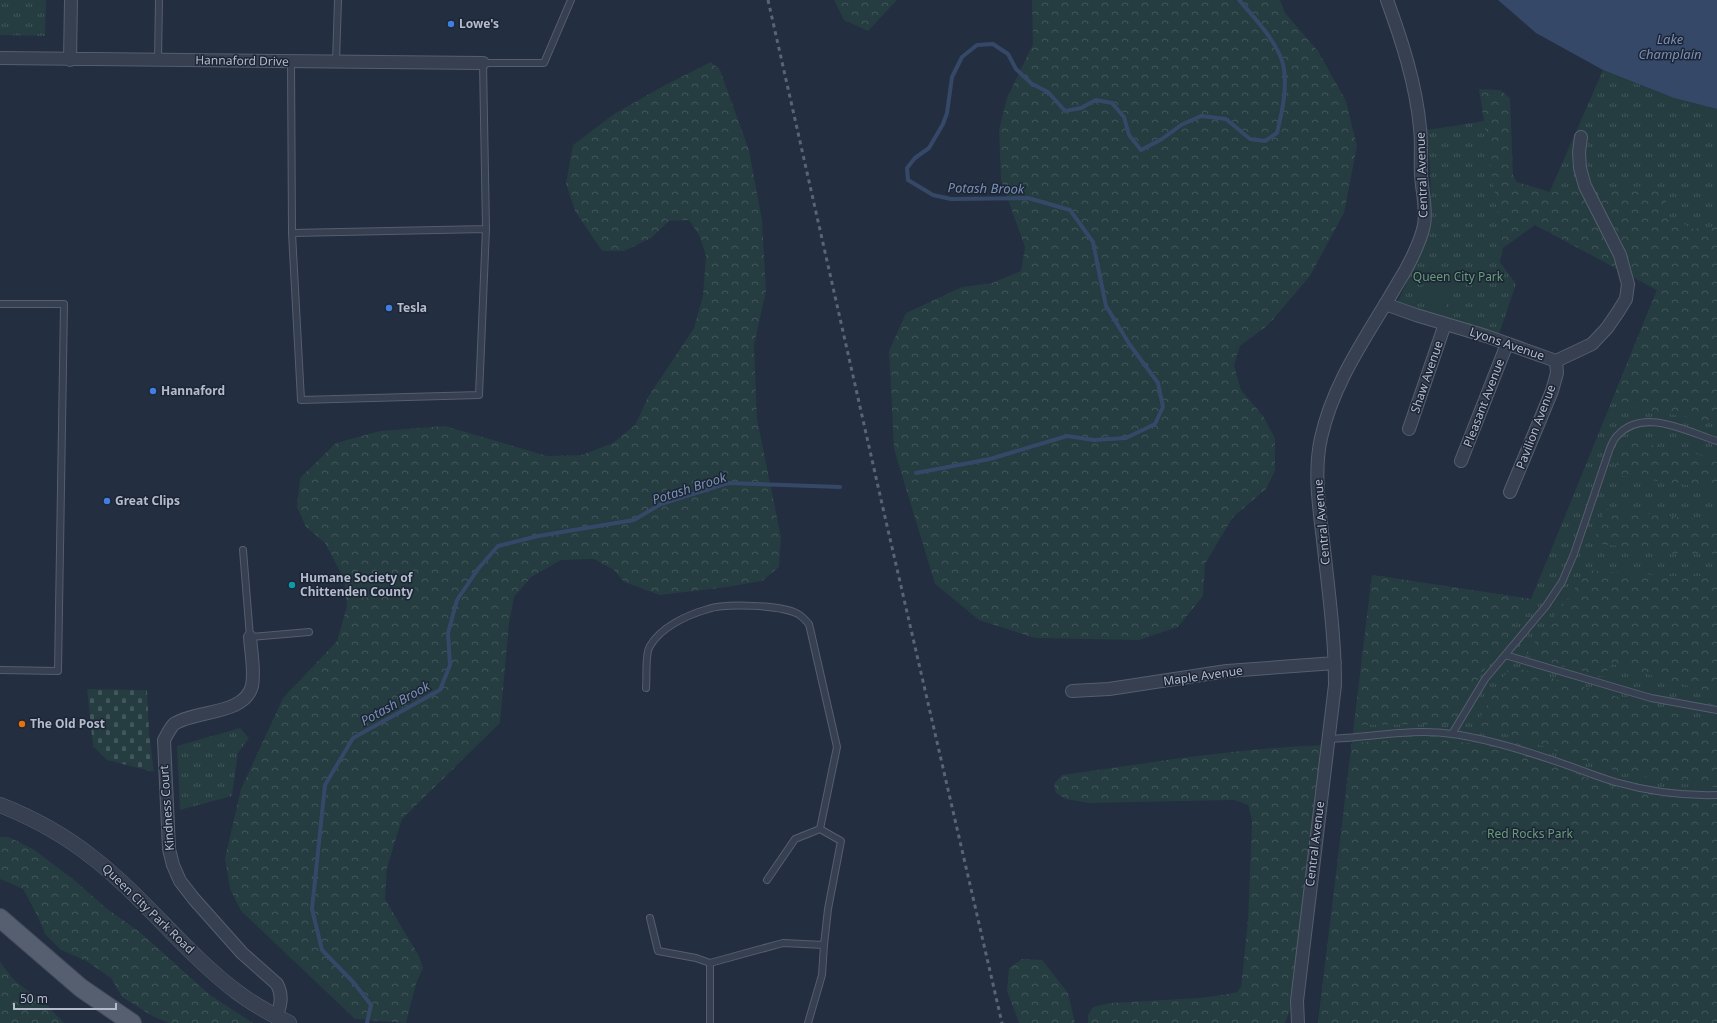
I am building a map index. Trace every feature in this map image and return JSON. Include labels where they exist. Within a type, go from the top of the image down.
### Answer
[{"type":"main road","points":[[0,918],[80,988],[132,1023]]},
{"type":"street","points":[[70,60],[71,0]]},
{"type":"street","name":"Central Avenue","points":[[1298,1023],[1297,1001],[1335,685],[1333,634],[1319,504],[1318,471],[1321,439],[1330,408],[1341,380],[1362,341],[1406,269],[1419,241],[1424,225],[1425,208],[1421,176],[1420,128],[1415,97],[1407,60],[1387,0]]},
{"type":"street","name":"Hannaford Drive","points":[[0,58],[70,60],[484,63]]},
{"type":"street","name":"Lyons Avenue","points":[[1385,304],[1486,336],[1556,361],[1592,344],[1606,328],[1626,299],[1628,284],[1620,255],[1584,186],[1580,168],[1579,152],[1581,137]]},
{"type":"street","name":"Shaw Avenue","points":[[1409,429],[1445,324]]},
{"type":"street","name":"Pleasant Avenue","points":[[1461,461],[1507,344]]},
{"type":"street","name":"Pavilion Avenue","points":[[1510,492],[1552,391],[1557,374],[1556,361]]},
{"type":"street","name":"Kindness Court","points":[[250,637],[253,673],[252,688],[245,699],[234,706],[187,717],[173,725],[164,740],[169,849],[173,865],[180,881],[194,899],[242,953],[276,984],[282,999],[282,1020]]},
{"type":"street","name":"Maple Avenue","points":[[1072,691],[1109,690],[1227,671],[1335,663]]},
{"type":"street","name":"Queen City Park Road","points":[[0,805],[42,824],[93,857],[115,876],[223,981],[250,1001],[282,1020]]},
{"type":"lane","points":[[158,60],[159,0]]},
{"type":"lane","points":[[336,62],[338,0]]},
{"type":"lane","points":[[291,62],[292,233],[301,400],[479,395],[486,228],[484,63],[544,63],[571,0]]},
{"type":"lane","points":[[292,233],[486,228]]},
{"type":"lane","points":[[0,304],[64,304],[58,671],[0,670]]},
{"type":"lane","points":[[1452,734],[1485,679],[1546,606],[1562,582],[1574,554],[1610,448],[1617,435],[1627,427],[1639,423],[1663,423],[1717,441]]},
{"type":"lane","points":[[243,550],[250,637],[309,632]]},
{"type":"lane","points":[[646,688],[648,648],[657,635],[679,621],[709,608],[742,606],[776,608],[799,614],[809,624],[837,746],[820,829]]},
{"type":"lane","points":[[1505,655],[1651,698],[1717,710]]},
{"type":"lane","points":[[1328,739],[1428,732],[1452,734],[1487,741],[1538,755],[1614,782],[1637,787],[1696,795],[1717,795]]},
{"type":"lane","points":[[767,880],[795,838],[820,829],[841,841],[824,945],[822,975],[808,1023]]},
{"type":"lane","points":[[650,918],[658,951],[696,958],[710,963],[783,943],[824,945]]},
{"type":"lane","points":[[710,963],[710,1023]]},
{"type":"green space","points":[[0,0],[46,0],[45,36],[0,35]]},
{"type":"green space","points":[[834,0],[897,0],[868,31],[844,20]]},
{"type":"green space","points":[[1032,0],[1280,0],[1285,13],[1318,51],[1346,101],[1357,146],[1344,213],[1310,276],[1268,325],[1240,346],[1234,365],[1241,390],[1263,416],[1275,438],[1275,471],[1266,489],[1233,517],[1205,564],[1203,596],[1178,627],[1139,640],[1035,638],[979,620],[935,584],[894,449],[889,351],[906,313],[962,287],[992,283],[1021,271],[1025,247],[1001,180],[999,130],[1007,98],[1033,44]]},
{"type":"green space","points":[[711,62],[720,70],[749,150],[762,220],[766,291],[754,345],[757,419],[781,537],[779,567],[762,581],[660,595],[624,582],[614,570],[594,559],[561,560],[531,577],[514,597],[509,623],[500,723],[402,819],[387,868],[385,899],[419,956],[423,968],[416,984],[406,1023],[355,1019],[241,911],[230,889],[225,858],[241,789],[283,698],[337,641],[347,606],[344,579],[325,543],[306,527],[297,507],[300,478],[336,443],[380,431],[445,426],[547,456],[582,455],[613,443],[635,425],[648,397],[694,328],[703,295],[706,256],[699,235],[689,220],[669,221],[651,238],[624,251],[602,251],[575,211],[566,183],[573,145],[614,114],[665,85]]},
{"type":"green space","name":"Red Rocks Park","points":[[1603,70],[1674,98],[1717,109],[1717,1023],[1318,1023],[1372,575],[1531,599],[1657,290],[1535,225]]},
{"type":"green space","points":[[1479,89],[1500,90],[1510,98],[1513,175],[1517,182],[1550,192],[1647,186],[1664,192],[1670,218],[1694,229],[1717,226],[1717,423],[1611,403],[1657,290],[1535,225],[1503,248]]},
{"type":"green space","name":"Queen City Park","points":[[1484,121],[1503,248],[1500,262],[1516,284],[1498,337],[1396,305],[1420,251],[1427,228],[1431,184],[1427,130]]},
{"type":"green space","points":[[1429,268],[1456,276],[1445,310],[1418,302]]},
{"type":"green space","points":[[1627,439],[1678,451],[1717,458],[1717,489],[1614,475],[1620,452]]},
{"type":"green space","points":[[1605,509],[1714,521],[1717,519],[1717,554],[1673,553],[1593,543]]},
{"type":"green space","points":[[1584,570],[1669,576],[1717,576],[1717,694],[1612,664],[1603,677],[1525,655],[1573,592]]},
{"type":"green space","points":[[1372,575],[1531,599],[1451,724],[1354,725]]},
{"type":"green space","points":[[1510,666],[1705,722],[1717,723],[1717,787],[1703,787],[1622,773],[1476,724]]},
{"type":"green space","points":[[87,689],[147,690],[149,732],[154,772],[107,760],[93,746]]},
{"type":"green space","points":[[240,728],[249,738],[238,753],[232,796],[180,810],[177,746]]},
{"type":"green space","points":[[1433,737],[1483,746],[1542,762],[1613,787],[1659,797],[1717,801],[1717,1023],[1318,1023],[1352,743]]},
{"type":"green space","points":[[1324,745],[1293,1002],[1285,1023],[1088,1023],[1088,1015],[1093,1007],[1110,1003],[1200,998],[1237,992],[1241,987],[1248,920],[1252,821],[1248,805],[1234,800],[1089,803],[1065,799],[1056,793],[1054,784],[1062,775],[1258,749]]},
{"type":"green space","points":[[0,837],[9,837],[33,849],[73,879],[106,908],[141,933],[210,995],[253,1023],[169,1023],[154,1017],[122,997],[111,978],[86,961],[61,950],[45,934],[23,889],[0,879]]},
{"type":"green space","points":[[1022,959],[1042,960],[1068,993],[1075,1023],[1019,1023],[1007,991],[1009,968]]},
{"type":"green space","points":[[0,962],[14,980],[47,1005],[64,1023],[0,1023]]},
{"type":"water","name":"Lake Champlain","points":[[1498,0],[1717,0],[1717,109],[1674,98],[1603,70],[1536,33]]},
{"type":"waterway","name":"Potash Brook","points":[[916,473],[990,459],[1067,436],[1094,440],[1126,438],[1155,424],[1163,407],[1158,383],[1130,345],[1106,306],[1093,242],[1070,210],[1028,198],[951,199],[933,195],[908,180],[907,168],[915,158],[929,148],[943,124],[947,113],[952,77],[962,57],[977,45],[993,44],[1008,54],[1016,69],[1032,84],[1048,92],[1065,111],[1081,108],[1096,100],[1112,103],[1124,117],[1129,135],[1141,150],[1162,139],[1181,125],[1201,116],[1226,119],[1250,139],[1265,141],[1277,133],[1284,93],[1284,69],[1278,51],[1266,32],[1239,0]]},
{"type":"waterway","name":"Potash Brook","points":[[367,1023],[371,1005],[354,983],[322,950],[312,909],[325,785],[353,738],[440,690],[450,665],[448,633],[457,600],[478,569],[498,546],[538,536],[634,520],[661,504],[728,483],[840,487]]},
{"type":"railway","points":[[768,0],[882,504],[1002,1023]]},
{"type":"place","name":"Lowe's","points":[[451,24]]},
{"type":"place","name":"Tesla","points":[[389,308]]},
{"type":"place","name":"Hannaford","points":[[153,391]]},
{"type":"place","name":"Great Clips","points":[[107,501]]},
{"type":"place","name":"Humane Society of Chittenden County","points":[[292,585]]},
{"type":"place","name":"The Old Post","points":[[22,724]]}]
